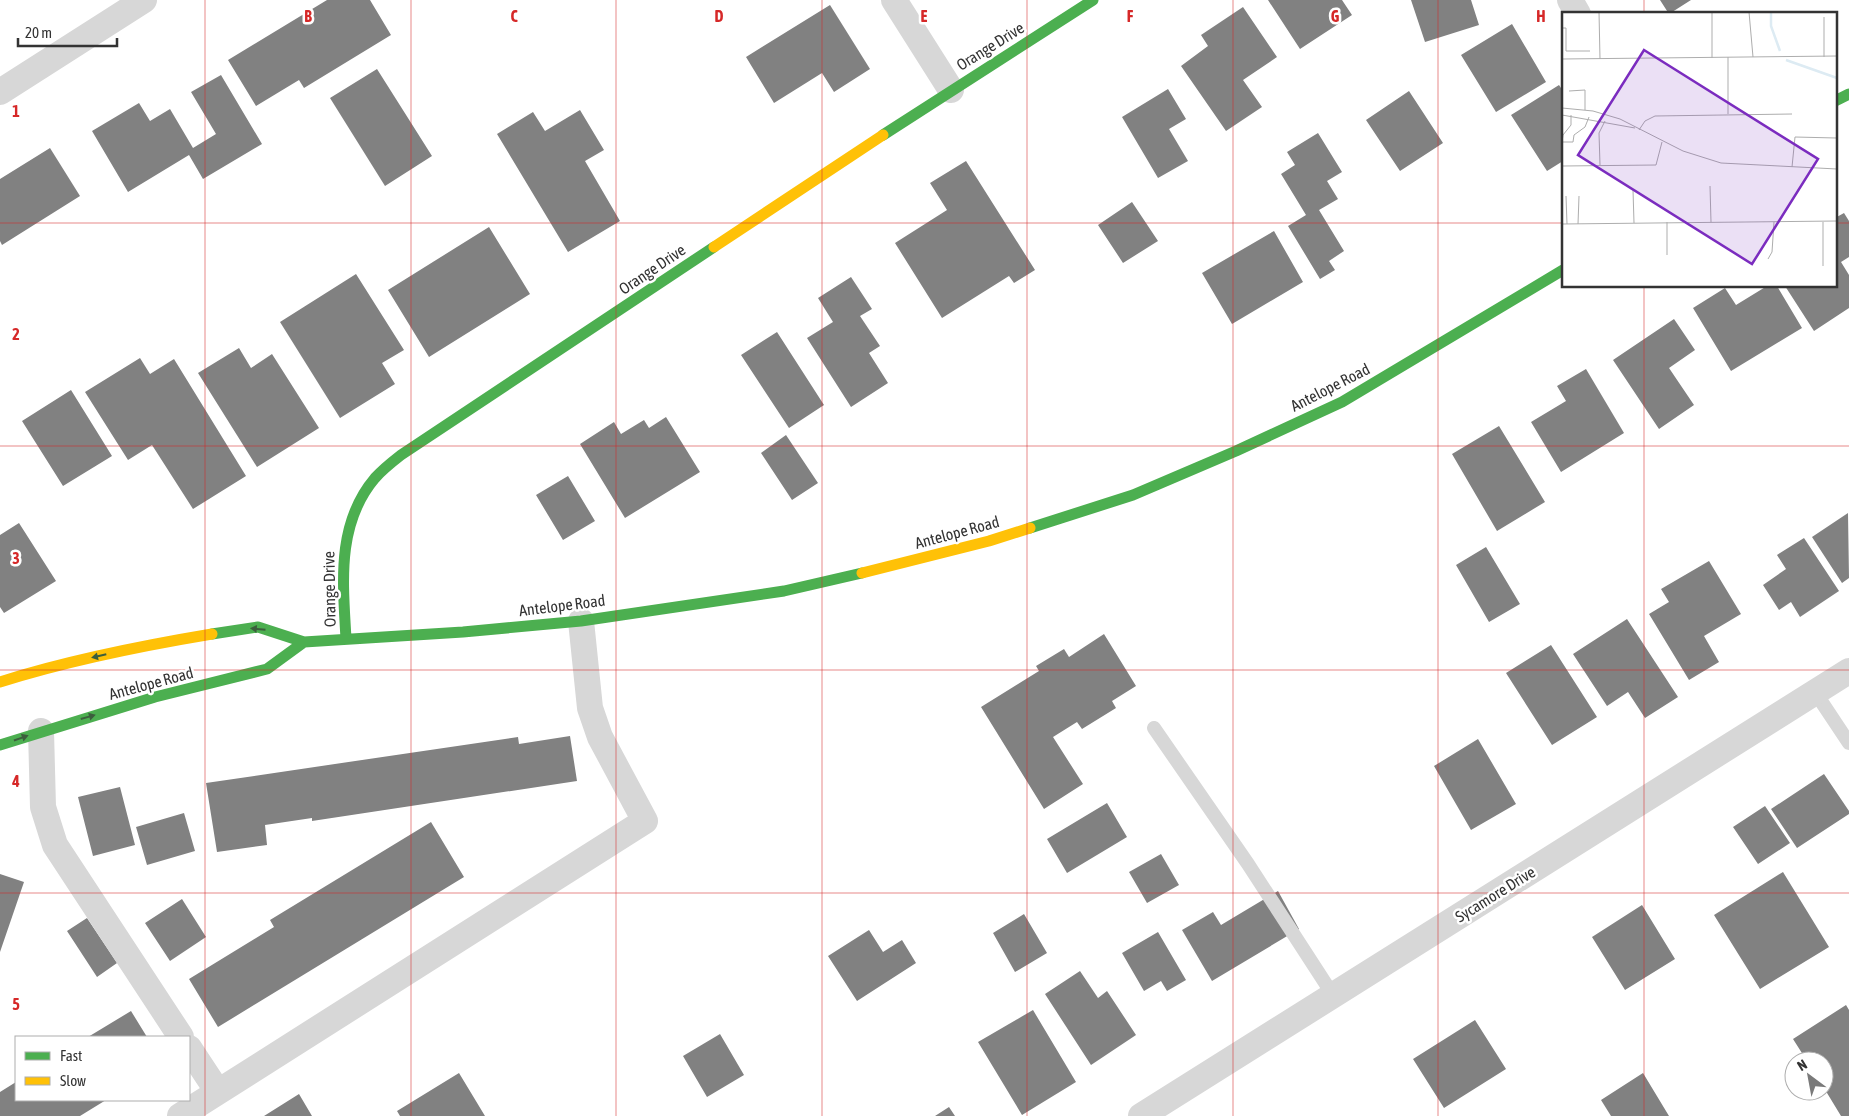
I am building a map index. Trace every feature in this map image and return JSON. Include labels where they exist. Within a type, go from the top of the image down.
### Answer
[{"type":"main road","name":"Orange Drive","points":[[346,640],[343,564],[345,538],[352,516],[362,496],[376,477],[401,455],[951,90],[1093,0]]},
{"type":"main road","points":[[1836,100],[1849,94]]},
{"type":"main road","name":"Antelope Road","points":[[0,682],[31,672],[151,644],[258,627],[304,642],[463,632],[581,621],[784,591],[989,542],[1133,495],[1236,451],[1342,402],[1562,271]]},
{"type":"main road","name":"Antelope Road","points":[[0,745],[41,731],[155,698],[267,669],[304,642]]},
{"type":"street","points":[[0,92],[144,0]]},
{"type":"street","points":[[894,0],[951,90]]},
{"type":"street","points":[[1570,0],[1577,12]]},
{"type":"street","points":[[180,1116],[645,821],[600,737],[590,708],[581,621]]},
{"type":"street","name":"Sycamore Drive","points":[[1141,1116],[1849,671]]},
{"type":"street","points":[[41,731],[43,806],[55,845],[180,1036]]},
{"type":"street","points":[[190,1050],[218,1092]]},
{"type":"lane","points":[[1815,692],[1849,743]]},
{"type":"lane","points":[[1154,728],[1248,864],[1333,995]]},
{"type":"building","points":[[327,0],[370,0],[391,35],[304,88],[299,80],[256,106],[228,60]]},
{"type":"building","points":[[1268,0],[1342,0],[1352,15],[1300,49]]},
{"type":"building","points":[[1411,0],[1471,0],[1479,25],[1425,42]]},
{"type":"building","points":[[1660,0],[1691,0],[1672,12],[1668,12]]},
{"type":"building","points":[[830,5],[870,69],[834,92],[822,73],[774,103],[746,57]]},
{"type":"building","points":[[1243,7],[1277,57],[1243,80],[1262,107],[1226,131],[1181,66],[1208,46],[1201,35]]},
{"type":"building","points":[[1512,24],[1546,82],[1496,112],[1461,55]]},
{"type":"building","points":[[377,69],[432,156],[385,186],[330,98]]},
{"type":"building","points":[[221,75],[262,144],[203,179],[189,155],[128,192],[92,131],[139,103],[150,121],[170,109],[193,148],[216,134],[191,92]]},
{"type":"building","points":[[1559,85],[1562,90],[1562,162],[1547,171],[1511,115]]},
{"type":"building","points":[[1168,89],[1186,119],[1169,129],[1188,161],[1158,178],[1122,117]]},
{"type":"building","points":[[1409,91],[1443,143],[1400,171],[1366,120]]},
{"type":"building","points":[[580,110],[604,150],[585,161],[620,221],[568,252],[497,134],[533,112],[545,131]]},
{"type":"building","points":[[1318,133],[1342,172],[1327,181],[1338,199],[1319,210],[1344,251],[1329,261],[1335,270],[1320,279],[1288,226],[1306,215],[1281,174],[1295,165],[1287,152]]},
{"type":"building","points":[[50,148],[80,196],[2,245],[0,241],[0,179]]},
{"type":"building","points":[[966,161],[1035,270],[1014,283],[1009,276],[942,318],[895,243],[947,210],[930,183]]},
{"type":"building","points":[[1132,202],[1158,241],[1123,263],[1098,225]]},
{"type":"building","points":[[1844,213],[1849,221],[1849,257],[1841,262],[1849,275],[1849,308],[1814,331],[1786,288],[1836,288],[1836,217]]},
{"type":"building","points":[[489,227],[530,294],[429,357],[388,290]]},
{"type":"building","points":[[1274,231],[1303,282],[1232,324],[1202,273]]},
{"type":"building","points":[[356,274],[404,350],[382,363],[395,384],[340,418],[280,322]]},
{"type":"building","points":[[851,277],[872,309],[860,316],[880,346],[869,353],[888,383],[851,407],[807,338],[833,322],[818,298]]},
{"type":"building","points":[[1725,288],[1736,305],[1764,288],[1778,288],[1802,328],[1731,371],[1693,308]]},
{"type":"building","points":[[1674,319],[1695,350],[1669,368],[1694,405],[1659,429],[1613,360]]},
{"type":"building","points":[[777,332],[824,405],[789,428],[741,355]]},
{"type":"building","points":[[239,348],[251,368],[272,354],[319,428],[257,467],[198,373]]},
{"type":"building","points":[[140,358],[150,374],[174,359],[246,476],[193,509],[152,445],[128,460],[85,392]]},
{"type":"building","points":[[1586,369],[1624,433],[1561,472],[1531,422],[1566,401],[1557,386]]},
{"type":"building","points":[[71,390],[112,456],[63,486],[22,421]]},
{"type":"building","points":[[666,417],[700,472],[625,518],[580,444],[614,422],[621,434],[644,420],[649,428]]},
{"type":"building","points":[[1499,426],[1545,502],[1497,531],[1452,454]]},
{"type":"building","points":[[786,435],[818,483],[792,500],[761,453]]},
{"type":"building","points":[[568,476],[595,521],[563,540],[536,495]]},
{"type":"building","points":[[1848,513],[1849,578],[1842,583],[1812,537]]},
{"type":"building","points":[[19,523],[56,581],[4,613],[0,607],[0,535]]},
{"type":"building","points":[[1804,538],[1839,591],[1800,617],[1791,602],[1779,610],[1763,585],[1786,569],[1777,555]]},
{"type":"building","points":[[1486,547],[1520,604],[1489,622],[1456,565]]},
{"type":"building","points":[[1709,561],[1741,614],[1704,636],[1719,662],[1689,680],[1649,614],[1669,602],[1661,589]]},
{"type":"building","points":[[1627,619],[1678,697],[1645,718],[1628,692],[1607,706],[1573,654]]},
{"type":"building","points":[[1104,634],[1136,686],[1112,701],[1116,708],[1082,729],[1077,722],[1053,737],[1083,784],[1044,809],[981,707],[1039,671],[1036,666],[1064,649],[1069,657]]},
{"type":"building","points":[[1551,645],[1597,717],[1552,745],[1506,673]]},
{"type":"building","points":[[570,736],[577,781],[312,821],[312,818],[265,825],[267,845],[217,852],[206,783],[518,737],[519,744]]},
{"type":"building","points":[[1478,739],[1516,804],[1471,830],[1434,766]]},
{"type":"building","points":[[1824,774],[1849,811],[1849,814],[1797,848],[1771,809]]},
{"type":"building","points":[[120,787],[135,845],[93,856],[78,797]]},
{"type":"building","points":[[1107,803],[1127,837],[1067,873],[1047,839]]},
{"type":"building","points":[[1765,806],[1790,843],[1758,864],[1733,827]]},
{"type":"building","points":[[184,813],[195,851],[147,865],[136,827]]},
{"type":"building","points":[[431,822],[464,877],[218,1027],[189,979],[274,927],[270,920]]},
{"type":"building","points":[[1161,854],[1179,885],[1147,903],[1129,872]]},
{"type":"building","points":[[1783,872],[1829,947],[1760,989],[1714,915]]},
{"type":"building","points":[[0,874],[24,882],[0,952]]},
{"type":"building","points":[[1278,891],[1299,929],[1212,981],[1182,930],[1213,912],[1221,925]]},
{"type":"building","points":[[182,899],[206,937],[170,961],[145,923]]},
{"type":"building","points":[[1642,905],[1675,959],[1625,990],[1592,937]]},
{"type":"building","points":[[1024,914],[1047,953],[1015,972],[993,933]]},
{"type":"building","points":[[87,918],[117,963],[97,977],[67,931]]},
{"type":"building","points":[[869,930],[883,952],[902,940],[916,963],[857,1001],[828,956]]},
{"type":"building","points":[[1158,932],[1186,980],[1167,991],[1161,981],[1144,991],[1122,953]]},
{"type":"building","points":[[1080,971],[1098,998],[1107,991],[1136,1035],[1091,1065],[1045,994]]},
{"type":"building","points":[[1846,1005],[1849,1010],[1849,1116],[1841,1116],[1832,1101],[1834,1101],[1834,1051],[1801,1051],[1793,1039]]},
{"type":"building","points":[[1033,1010],[1076,1082],[1022,1115],[978,1042]]},
{"type":"building","points":[[131,1011],[146,1036],[90,1036]]},
{"type":"building","points":[[1475,1020],[1506,1069],[1444,1108],[1413,1059]]},
{"type":"building","points":[[720,1034],[744,1075],[707,1097],[683,1056]]},
{"type":"building","points":[[459,1073],[485,1116],[400,1116],[397,1111]]},
{"type":"building","points":[[1643,1073],[1669,1116],[1611,1116],[1601,1100]]},
{"type":"building","points":[[15,1083],[15,1101],[104,1101],[80,1116],[0,1116],[0,1092]]},
{"type":"building","points":[[299,1094],[312,1116],[264,1116]]},
{"type":"building","points":[[949,1107],[955,1116],[935,1116]]},
{"type":"traffic: fast","points":[[883,135],[1093,0]]},
{"type":"traffic: fast","points":[[1836,100],[1849,94]]},
{"type":"traffic: fast","points":[[346,639],[344,576],[348,534],[362,496],[375,478],[401,455],[714,247]]},
{"type":"traffic: fast","points":[[1030,528],[1133,495],[1236,451],[1342,402],[1562,271]]},
{"type":"traffic: fast","points":[[212,634],[258,627],[304,642],[463,632],[581,621],[784,591],[862,573]]},
{"type":"traffic: fast","points":[[0,745],[155,697],[267,669],[304,642]]},
{"type":"traffic: slow","points":[[714,247],[883,135]]},
{"type":"traffic: slow","points":[[862,573],[989,541],[1030,528]]},
{"type":"traffic: slow","points":[[0,682],[105,654],[212,634]]}]
